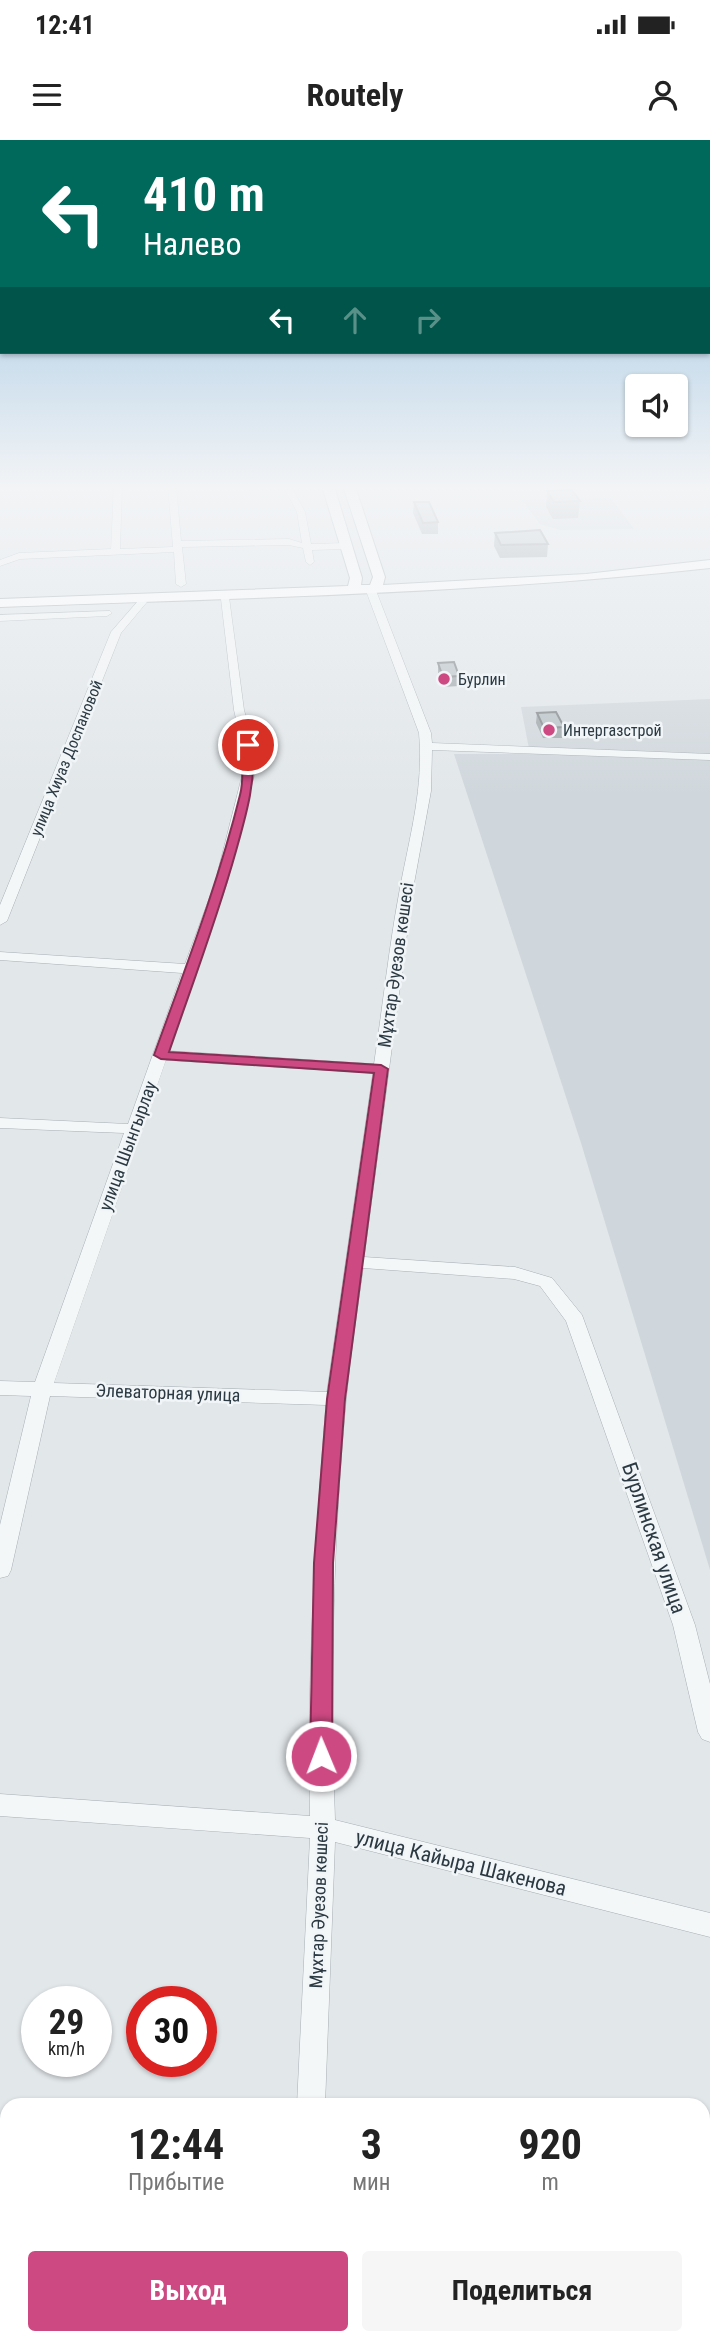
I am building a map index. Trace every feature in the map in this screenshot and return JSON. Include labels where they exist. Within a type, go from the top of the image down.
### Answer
[{"type":"main road","points":[[0,605],[336,589]]},
{"type":"main road","points":[[0,605],[348,594],[369,589]]},
{"type":"street","points":[[372,589],[425,733],[427,746],[710,757]]},
{"type":"street","name":"улица Шынгырлау","points":[[0,1570],[42,1389],[221,883],[246,792],[250,768],[248,745],[239,710],[226,599]]},
{"type":"street","name":"улица Хиуаз Доспановой","points":[[0,921],[116,632],[142,602]]},
{"type":"street","points":[[0,618],[107,613]]},
{"type":"street","name":"Мұхтар Әуезов көшесі","points":[[311,2098],[323,1828],[320,1732],[324,1563],[336,1399],[406,889],[420,819],[427,746]]},
{"type":"street","points":[[0,956],[191,969]]},
{"type":"street","points":[[161,1055],[381,1069]]},
{"type":"street","points":[[0,1123],[133,1129]]},
{"type":"street","name":"Бурлинская улица","points":[[355,1262],[515,1273],[546,1282],[575,1319],[684,1625],[710,1732]]},
{"type":"street","name":"Элеваторная улица","points":[[0,1388],[336,1399]]},
{"type":"street","name":"улица Кайыра Шакенова","points":[[0,1805],[323,1828],[710,1925]]},
{"type":"shaded area","points":[[710,699],[710,1570],[581,1143],[454,754],[530,754],[521,707]]},
{"type":"building","points":[[454,662],[459,676],[443,677],[438,663]]},
{"type":"building","points":[[556,712],[564,727],[544,728],[537,713]]},
{"type":"place","name":"Бурлин","points":[[444,679]]},
{"type":"place","name":"Интергазстрой","points":[[549,730]]},
{"type":"route","points":[[248,745],[250,768],[234,838],[161,1055],[381,1069],[336,1399],[324,1563],[321,1756]]}]
